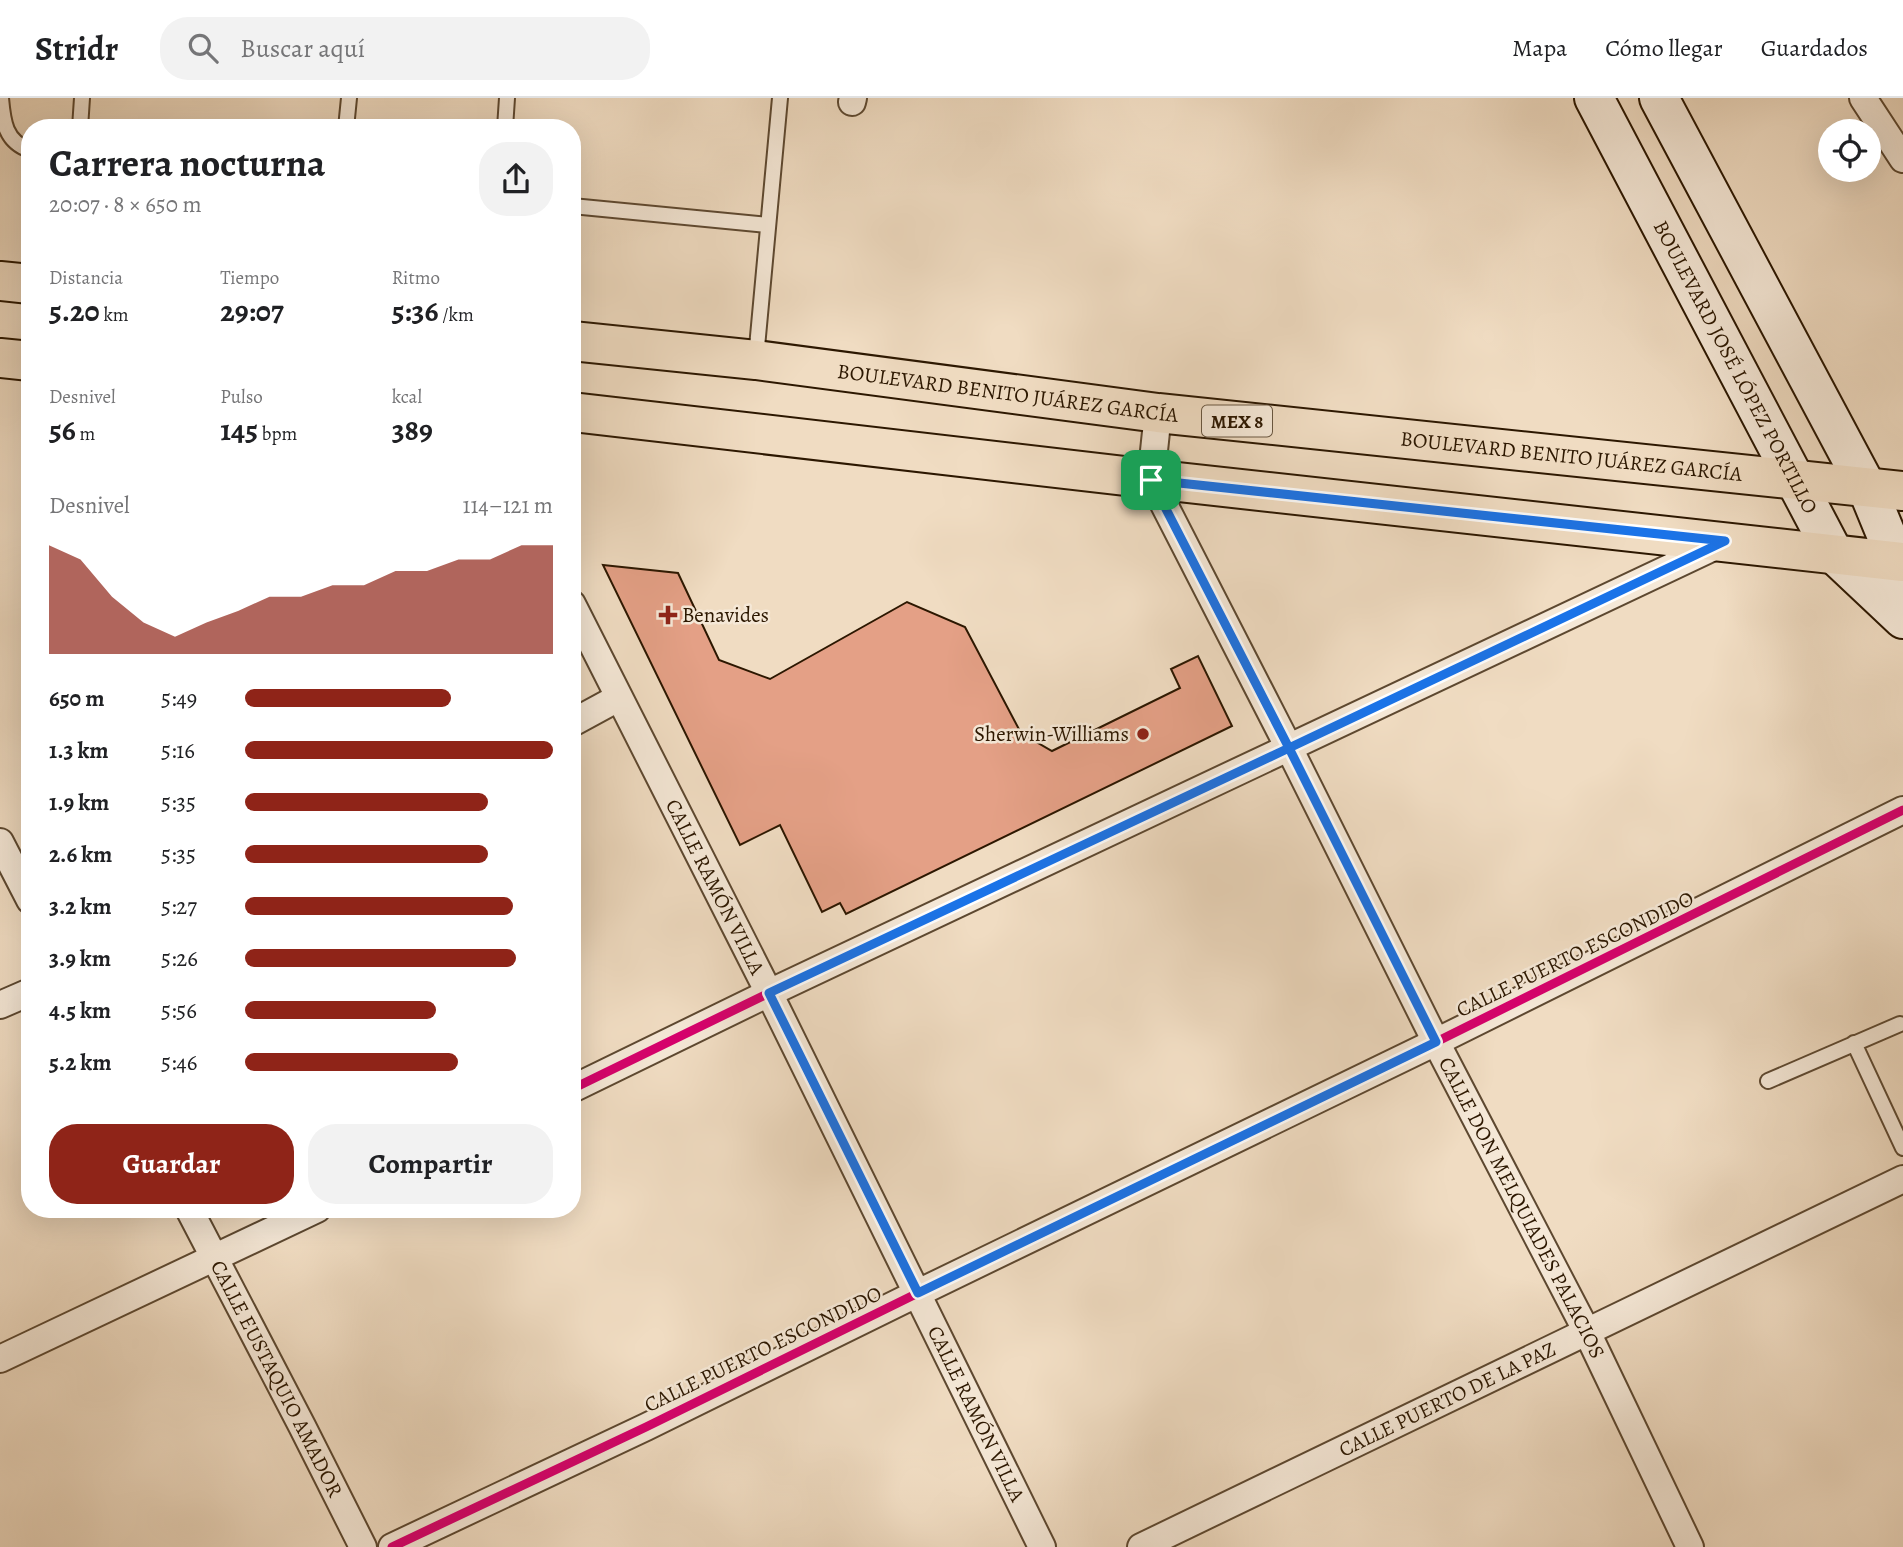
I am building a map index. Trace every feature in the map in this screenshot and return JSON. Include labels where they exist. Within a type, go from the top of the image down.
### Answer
[{"type":"main road","points":[[0,281],[21,283]]},
{"type":"main road","name":"BOULEVARD BENITO JUÁREZ GARCÍA","points":[[581,342],[755,360],[1158,413],[1885,489]]},
{"type":"main road","points":[[0,358],[21,359]]},
{"type":"main road","points":[[581,413],[1151,480],[1834,554],[1901,573]]},
{"type":"street","name":"BOULEVARD JOSÉ LÓPEZ PORTILLO","points":[[1594,98],[1834,554],[1903,619]]},
{"type":"street","points":[[1659,98],[1885,489],[1901,573]]},
{"type":"street","points":[[1863,98],[1903,159]]},
{"type":"street","points":[[1151,480],[1158,413]]},
{"type":"street","name":"CALLE DON MELQUIADES PALACIOS","points":[[1151,480],[1436,1042],[1587,1332],[1690,1547]]},
{"type":"street","points":[[581,1085],[1725,541]]},
{"type":"street","name":"CALLE RAMÓN VILLA","points":[[581,622],[769,993],[1042,1547]]},
{"type":"street","points":[[581,718],[618,698]]},
{"type":"street","name":"CALLE PUERTO ESCONDIDO","points":[[392,1547],[646,1427],[1436,1042],[1903,810]]},
{"type":"street","points":[[0,842],[21,883]]},
{"type":"street","points":[[0,1005],[21,996]]},
{"type":"street","name":"CALLE PUERTO DE LA PAZ","points":[[1141,1547],[1903,1179]]},
{"type":"street","name":"CALLE EUSTAQUIO AMADOR","points":[[194,1218],[363,1547]]},
{"type":"street","points":[[0,1359],[298,1218]]},
{"type":"lane","points":[[1,98],[3,123],[10,138],[21,146]]},
{"type":"lane","points":[[81,119],[82,98]]},
{"type":"lane","points":[[347,119],[349,98]]},
{"type":"lane","points":[[506,119],[507,98]]},
{"type":"lane","points":[[755,360],[780,98]]},
{"type":"lane","points":[[581,207],[768,225]]},
{"type":"lane","points":[[1768,1081],[1900,1024]]},
{"type":"lane","points":[[1854,1043],[1903,1148]]},
{"type":"building","points":[[603,565],[678,573],[719,660],[770,679],[907,602],[965,627],[1021,733],[1052,751],[1180,688],[1171,669],[1198,656],[1232,726],[846,914],[840,903],[822,912],[780,825],[740,845]]},
{"type":"cycle path","points":[[581,1085],[1725,541]]},
{"type":"cycle path","points":[[392,1547],[646,1427],[1436,1042],[1903,810]]},
{"type":"place","name":"Benavides","points":[[668,615]]},
{"type":"place","name":"Sherwin-Williams","points":[[1143,734]]},
{"type":"route","points":[[1151,480],[1289,748],[769,993],[918,1293],[1436,1042],[1289,748],[1725,541],[1151,480]]}]
